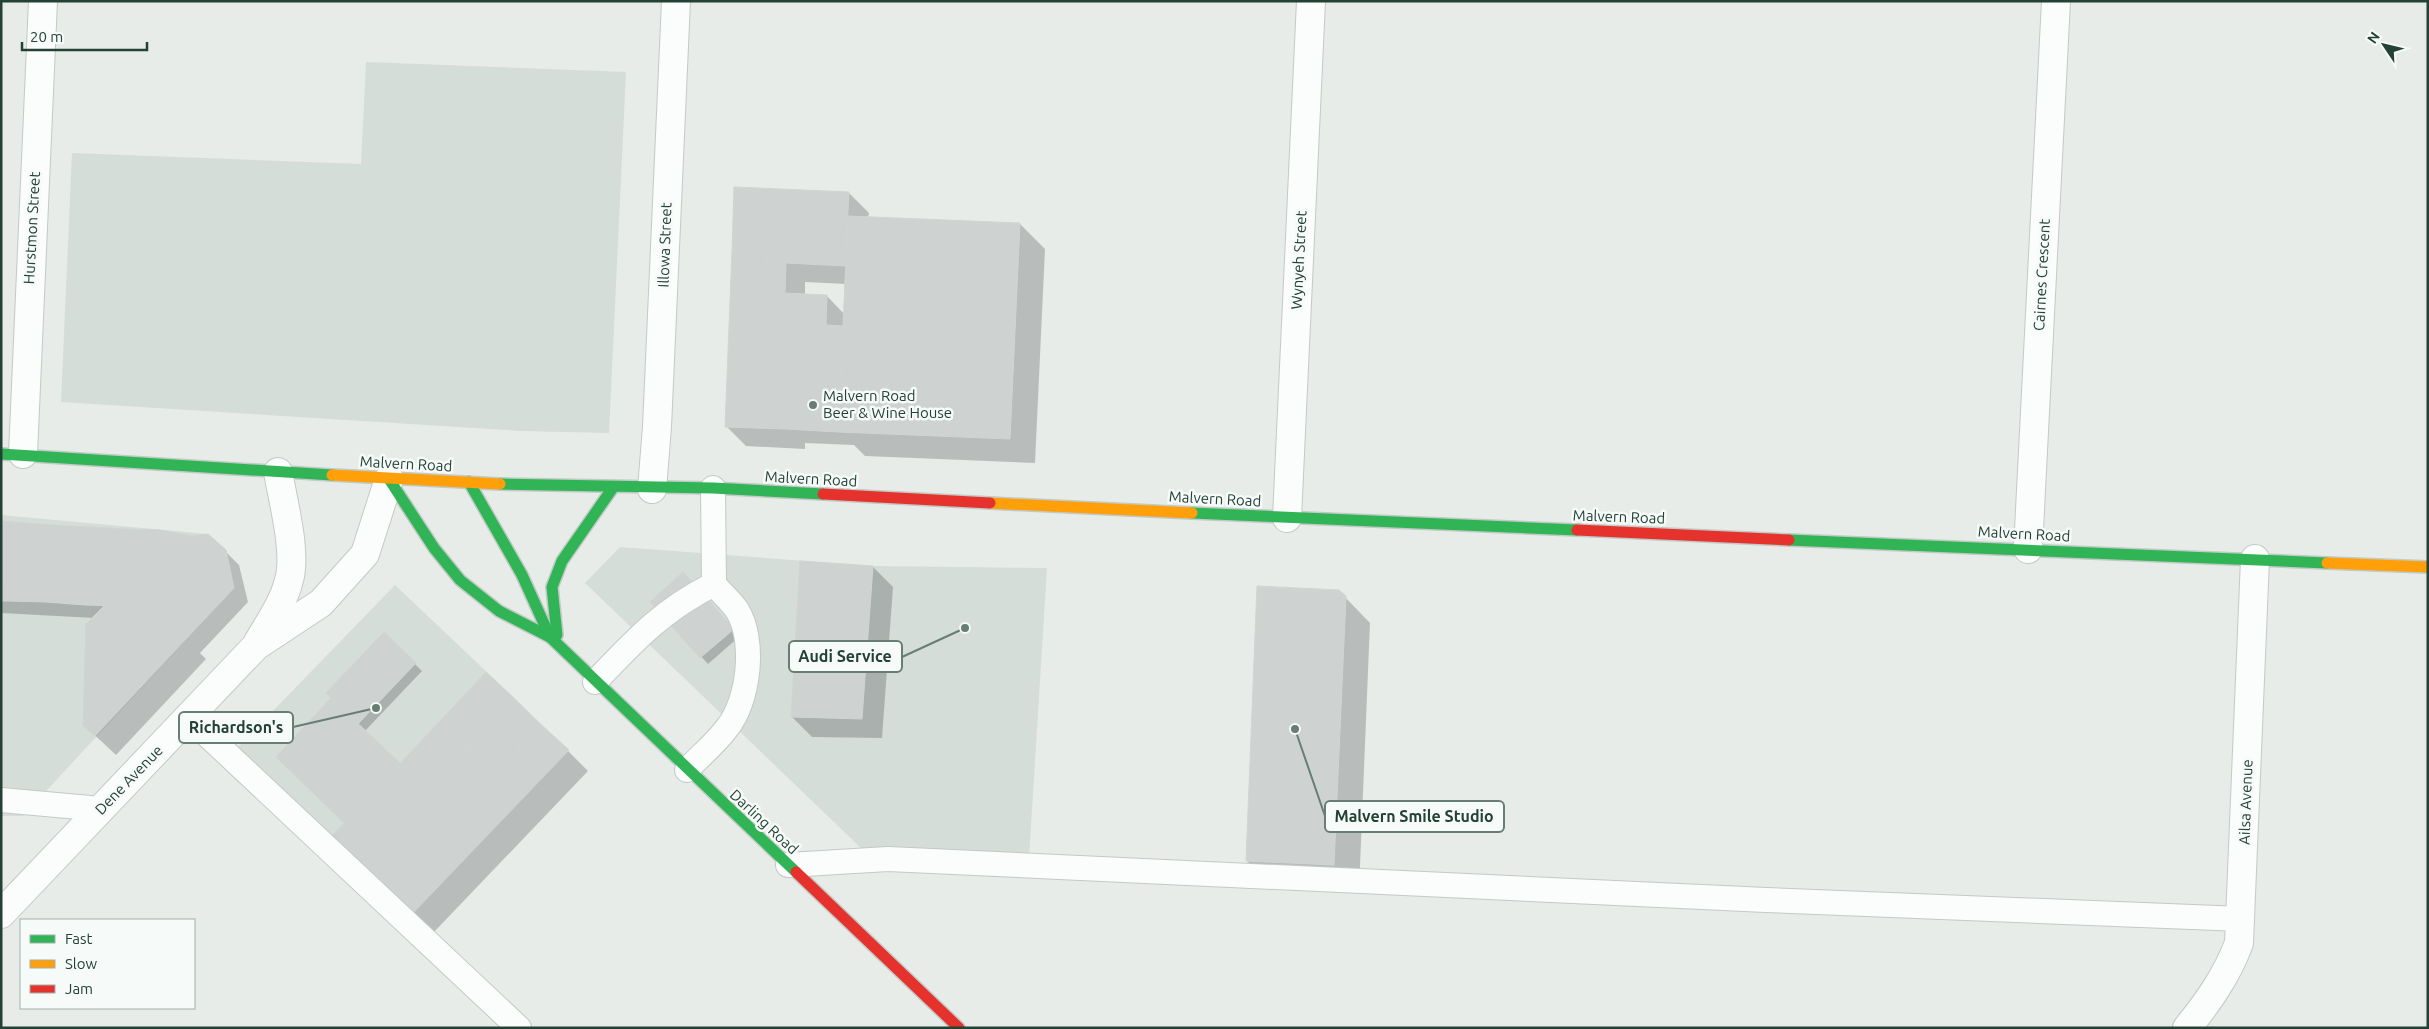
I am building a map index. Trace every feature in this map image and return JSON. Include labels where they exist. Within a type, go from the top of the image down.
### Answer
[{"type":"main road","name":"Malvern Road","points":[[12,454],[389,479],[612,489],[713,488],[1287,518],[2428,567]]},
{"type":"main road","name":"Darling Road","points":[[389,479],[440,557],[456,576],[491,607],[550,637]]},
{"type":"main road","name":"Darling Road","points":[[469,482],[522,575],[550,637],[558,646],[958,1027]]},
{"type":"main road","points":[[558,646],[552,586],[562,561],[612,489]]},
{"type":"street","name":"Hurstmon Street","points":[[12,454],[43,1]]},
{"type":"street","name":"Illowa Street","points":[[652,489],[657,426],[676,1]]},
{"type":"street","name":"Wynyeh Street","points":[[1287,518],[1312,1]]},
{"type":"street","name":"Cairnes Crescent","points":[[2028,549],[2056,1]]},
{"type":"street","name":"Dene Avenue","points":[[256,646],[285,592],[290,574],[290,549],[278,472]]},
{"type":"street","name":"Dene Avenue","points":[[1,914],[256,646],[320,603],[365,554],[389,479]]},
{"type":"street","name":"Ailsa Avenue","points":[[2187,1028],[2215,993],[2230,968],[2239,943],[2242,918],[2255,560]]},
{"type":"lane","points":[[687,770],[728,728],[739,707],[747,676],[748,646],[743,623],[737,610],[714,584],[713,488]]},
{"type":"lane","points":[[595,682],[658,618],[684,599],[714,584]]},
{"type":"lane","points":[[188,717],[519,1028]]},
{"type":"lane","points":[[1,800],[101,809]]},
{"type":"lane","points":[[788,865],[888,859],[1766,900],[2242,918]]},
{"type":"shaded area","points":[[366,62],[626,72],[609,433],[521,431],[61,402],[72,153],[361,164]]},
{"type":"shaded area","points":[[1,515],[208,534],[226,550],[234,588],[23,816],[1,816]]},
{"type":"shaded area","points":[[620,547],[873,566],[1047,568],[1029,858],[861,848],[585,583]]},
{"type":"shaded area","points":[[395,585],[569,750],[413,913],[238,747]]},
{"type":"building","points":[[734,187],[849,192],[845,266],[766,262],[766,253],[732,251]]},
{"type":"building","points":[[848,216],[1020,223],[1010,439],[838,432]]},
{"type":"building","points":[[732,251],[766,253],[766,262],[786,263],[785,293],[827,295],[826,325],[843,326],[840,382],[787,380],[785,429],[725,427]]},
{"type":"building","name":"Malvern Road Beer & Wine House","points":[[787,380],[840,382],[838,432],[785,429]]},
{"type":"building","points":[[1,521],[13,522],[7,601],[1,601]]},
{"type":"building","points":[[13,522],[51,525],[46,602],[7,601]]},
{"type":"building","points":[[51,525],[89,527],[85,605],[46,602]]},
{"type":"building","points":[[89,527],[123,529],[120,606],[85,605]]},
{"type":"building","points":[[123,529],[160,530],[155,608],[120,606]]},
{"type":"building","points":[[160,530],[193,536],[187,591],[170,609],[155,608]]},
{"type":"building","points":[[208,534],[226,550],[234,588],[187,638],[163,617],[187,591],[193,536]]},
{"type":"building","points":[[800,561],[873,566],[862,719],[791,717]]},
{"type":"building","points":[[683,572],[734,629],[700,658],[650,602]]},
{"type":"building","points":[[1257,586],[1339,590],[1346,596],[1334,865],[1246,861]]},
{"type":"building","points":[[105,605],[170,609],[163,617],[187,638],[95,736],[83,726],[86,624]]},
{"type":"building","points":[[384,632],[416,663],[358,724],[326,693]]},
{"type":"building","points":[[486,672],[515,699],[358,861],[332,836]]},
{"type":"building","points":[[331,698],[401,764],[344,823],[276,757]]},
{"type":"building","points":[[515,699],[542,726],[388,889],[358,861]]},
{"type":"building","points":[[515,699],[542,726],[521,748],[492,721]]},
{"type":"building","points":[[542,726],[569,750],[413,913],[388,889]]},
{"type":"traffic: fast","points":[[1,454],[332,475]]},
{"type":"traffic: fast","points":[[389,479],[434,548],[460,580],[499,611],[550,637],[796,872]]},
{"type":"traffic: fast","points":[[469,482],[522,575],[550,637]]},
{"type":"traffic: fast","points":[[500,484],[713,488],[823,494]]},
{"type":"traffic: fast","points":[[557,635],[552,587],[562,561],[612,489]]},
{"type":"traffic: fast","points":[[1192,513],[1577,530]]},
{"type":"traffic: fast","points":[[1789,540],[2327,563]]},
{"type":"traffic: slow","points":[[332,475],[500,484]]},
{"type":"traffic: slow","points":[[990,503],[1192,513]]},
{"type":"traffic: slow","points":[[2327,563],[2428,567]]},
{"type":"traffic: jam","points":[[823,494],[990,503]]},
{"type":"traffic: jam","points":[[1577,530],[1789,540]]},
{"type":"traffic: jam","points":[[796,872],[959,1028]]},
{"type":"place","name":"Malvern Road Beer & Wine House","points":[[813,405]]},
{"type":"place","name":"Audi Service","points":[[965,628]]},
{"type":"place","name":"Richardson's","points":[[376,708]]},
{"type":"place","name":"Malvern Smile Studio","points":[[1295,729]]}]
